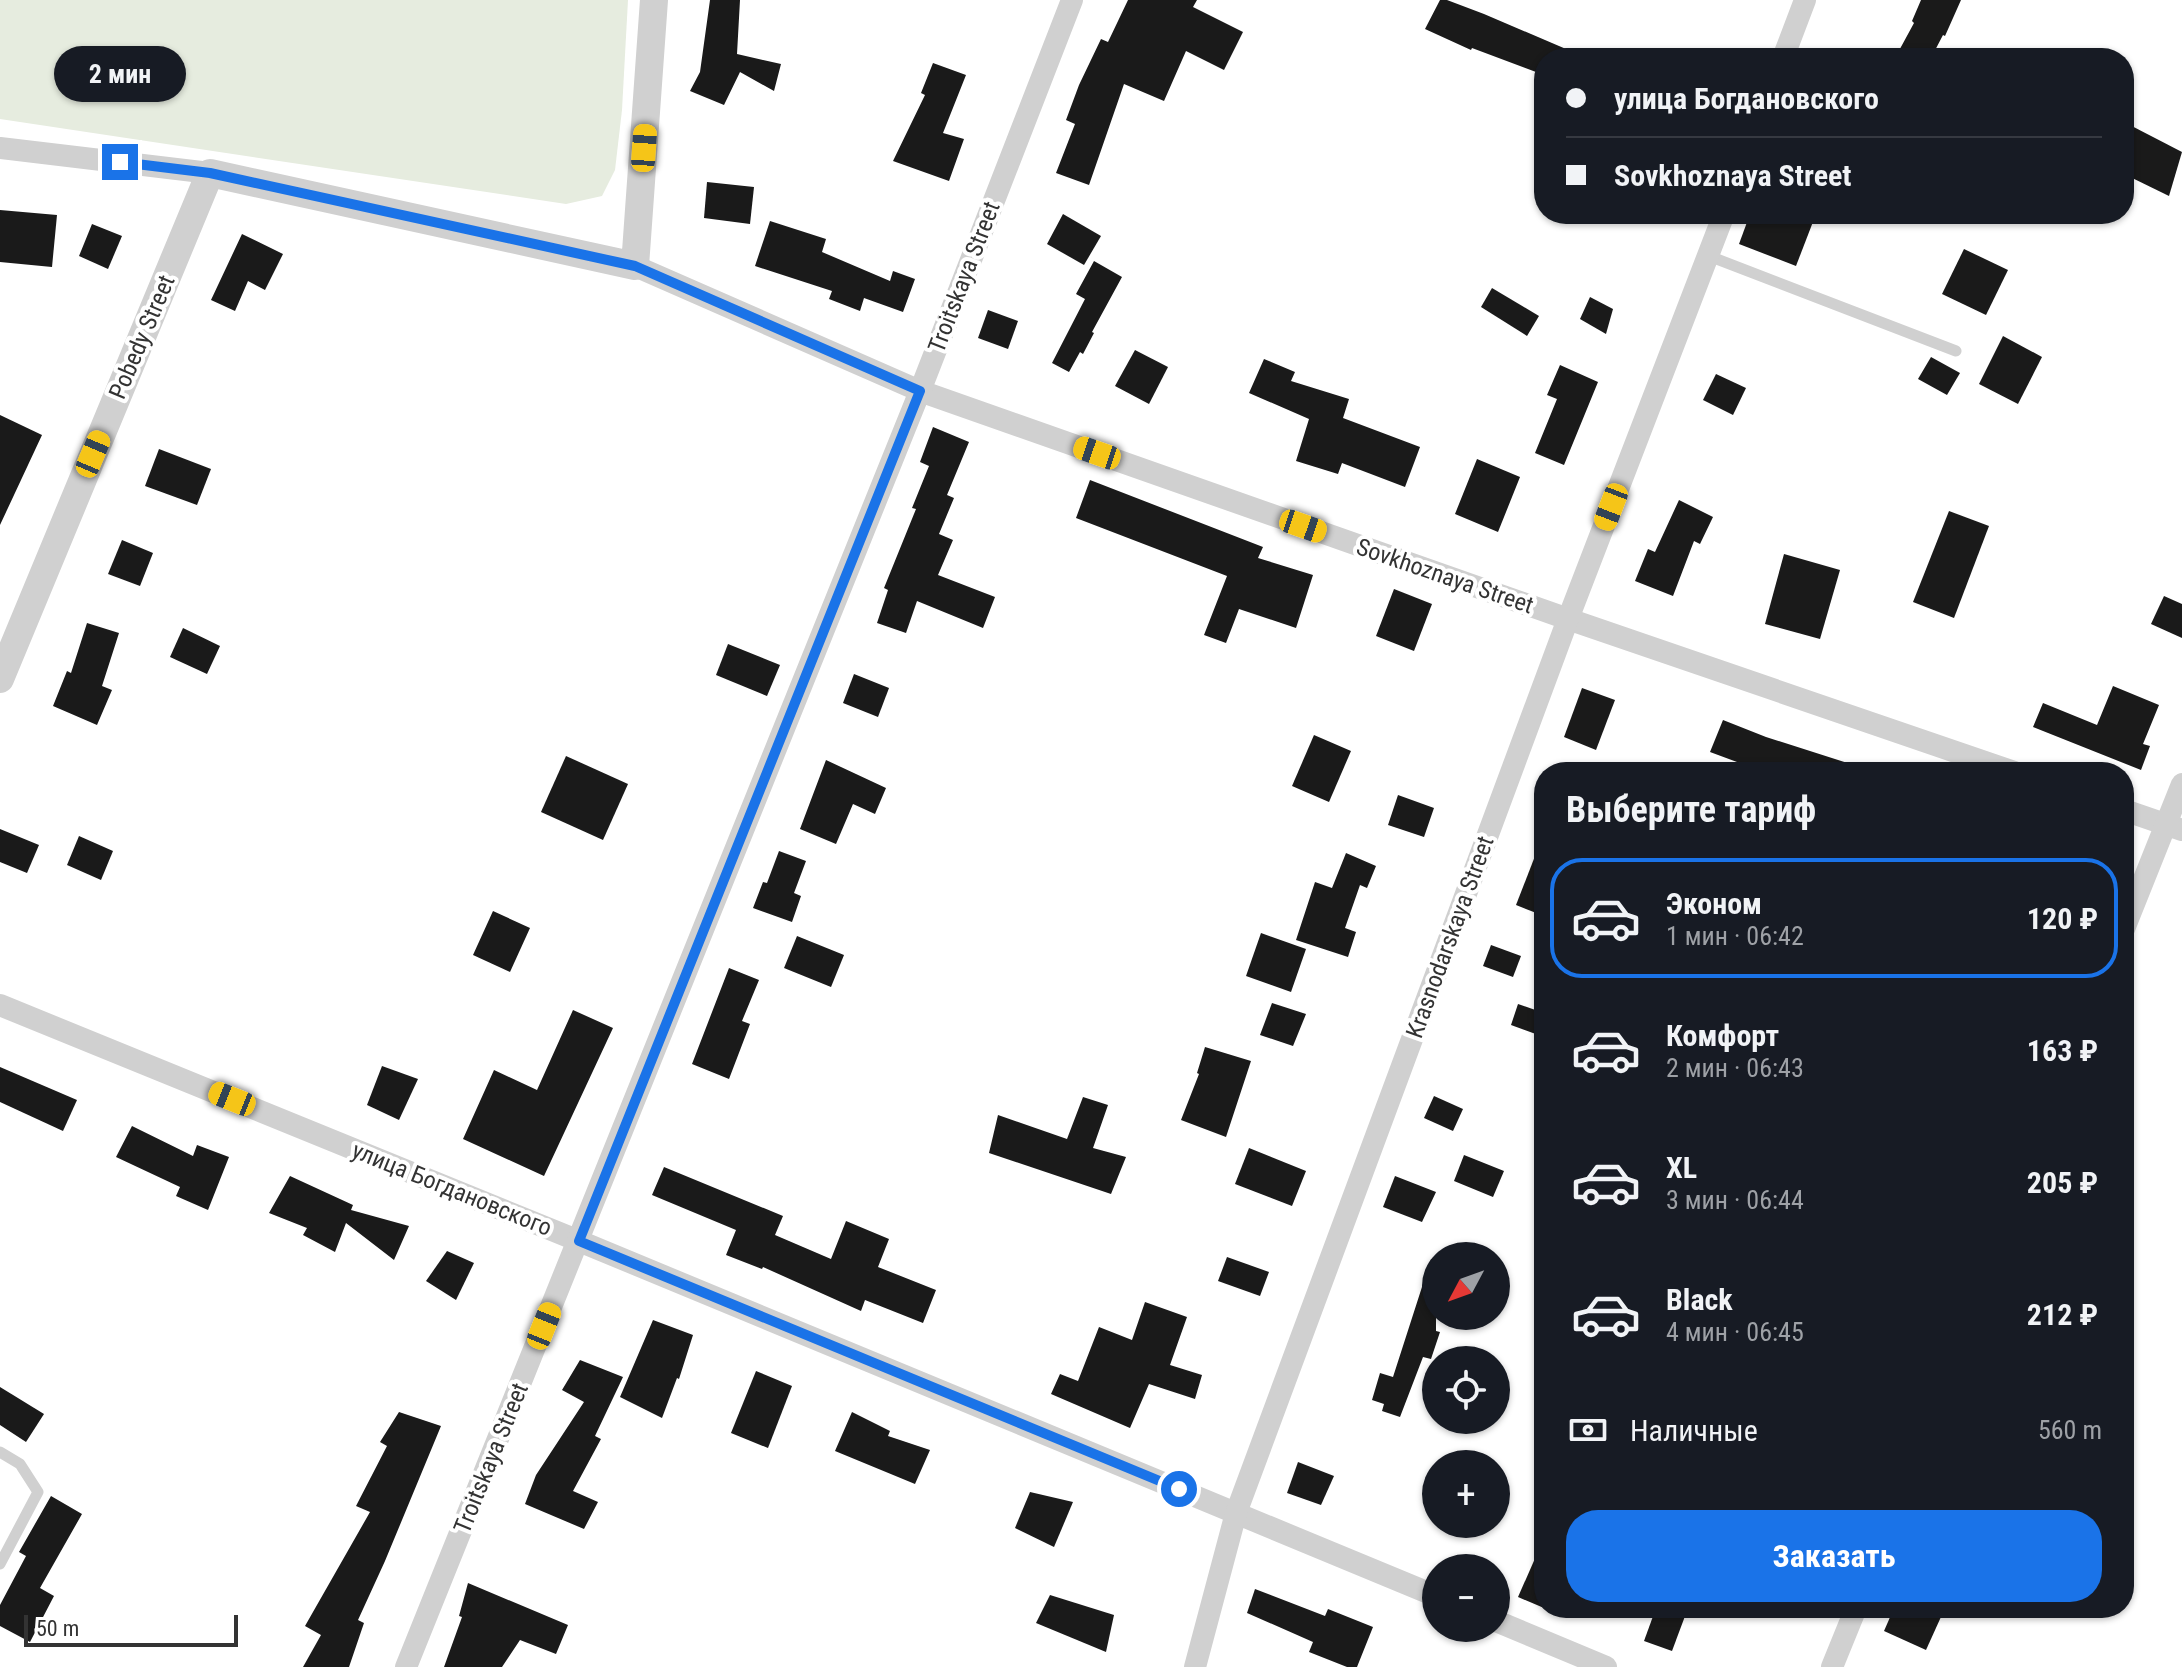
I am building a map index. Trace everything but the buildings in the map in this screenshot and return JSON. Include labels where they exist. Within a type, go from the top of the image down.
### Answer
[{"type":"street","points":[[635,266],[654,0]]},
{"type":"street","name":"Troitskaya Street","points":[[406,1667],[920,391],[1072,0]]},
{"type":"street","points":[[1787,48],[1805,0]]},
{"type":"street","name":"Sovkhoznaya Street","points":[[0,148],[210,173],[635,266],[920,391],[1985,762]]},
{"type":"street","name":"Pobedy Street","points":[[0,679],[210,173]]},
{"type":"street","name":"Krasnodarskaya Street","points":[[1195,1667],[1236,1513],[1568,619],[1720,224]]},
{"type":"street","points":[[2134,909],[2174,827],[2182,784]]},
{"type":"street","points":[[2134,813],[2174,827]]},
{"type":"street","name":"улица Богдановского","points":[[0,1005],[1422,1590]]},
{"type":"street","points":[[1832,1667],[1852,1618]]},
{"type":"street","points":[[1510,1627],[1606,1667]]},
{"type":"lane","points":[[1709,256],[1956,351]]},
{"type":"lane","points":[[0,1452],[20,1464],[38,1492],[0,1564]]},
{"type":"shaded area","points":[[0,0],[628,0],[622,110],[615,170],[602,196],[566,204],[0,119]]},
{"type":"route","points":[[120,162],[210,173],[635,266],[920,391],[579,1241],[1179,1489]]}]
